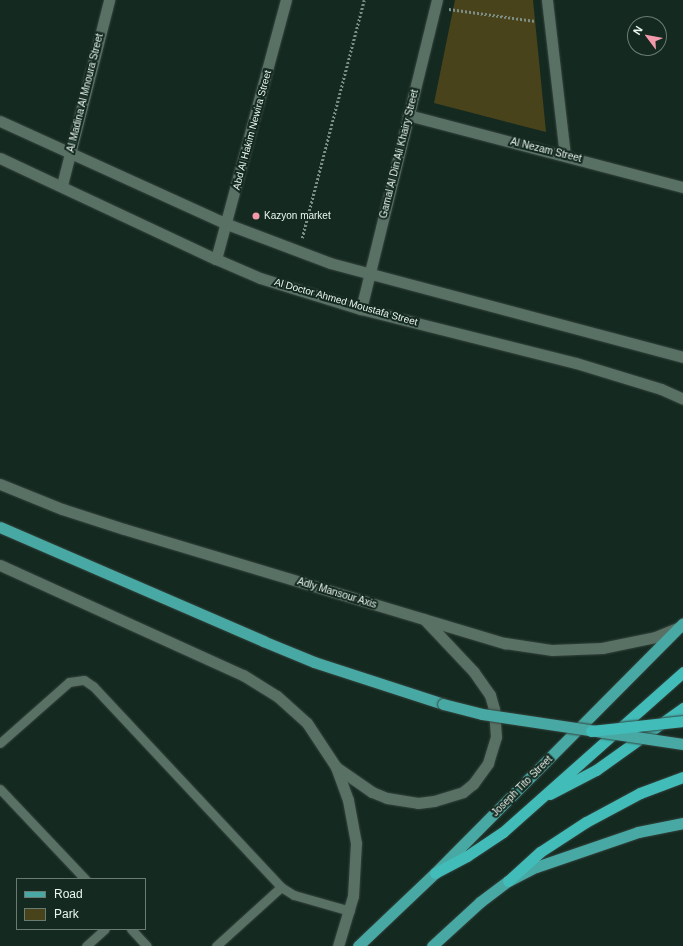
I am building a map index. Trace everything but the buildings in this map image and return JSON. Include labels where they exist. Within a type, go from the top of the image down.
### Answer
[{"type":"highway","points":[[435,872],[486,844],[541,798],[683,672]]},
{"type":"highway","points":[[541,798],[568,787],[596,770],[683,708]]},
{"type":"highway","points":[[591,731],[683,721]]},
{"type":"highway","points":[[508,881],[540,852],[593,818],[640,793],[683,777]]},
{"type":"main road","points":[[0,526],[314,662],[443,704],[482,714],[683,744]]},
{"type":"main road","name":"Joseph Tito Street","points":[[358,946],[435,872],[682,625]]},
{"type":"main road","points":[[432,946],[480,902],[508,881],[567,854],[638,832],[683,823]]},
{"type":"street","name":"Al Madina Al Mnoura Street","points":[[62,185],[109,0]]},
{"type":"street","name":"Abd Al Hakim Newira Street","points":[[216,259],[227,224],[286,0]]},
{"type":"street","points":[[547,0],[565,155]]},
{"type":"street","name":"Gamal Al Din Ali Khairy Street","points":[[361,309],[436,3]]},
{"type":"street","name":"Al Nezam Street","points":[[408,115],[683,187]]},
{"type":"street","points":[[0,121],[71,151],[227,224],[299,252],[369,273],[683,357]]},
{"type":"street","name":"Al Doctor Ahmed Moustafa Street","points":[[0,158],[62,185],[216,259],[304,293],[361,309],[576,363],[661,389],[683,399]]},
{"type":"street","name":"Adly Mansour Axis","points":[[0,484],[62,509],[124,529],[505,643],[552,650],[602,648],[655,637],[682,625]]},
{"type":"street","points":[[0,565],[261,684],[293,708],[307,722],[336,767],[348,800],[356,843],[356,870],[350,911],[338,946]]},
{"type":"street","points":[[336,767],[372,792],[387,798],[418,803],[448,798],[463,792],[472,784],[488,763],[496,738],[495,716],[490,695],[474,672],[422,618]]},
{"type":"lane","points":[[0,743],[69,682],[79,679],[89,682],[281,887],[300,897],[350,911]]},
{"type":"lane","points":[[0,789],[84,878]]},
{"type":"lane","points":[[216,946],[281,887]]},
{"type":"lane","points":[[86,946],[104,930]]},
{"type":"lane","points":[[132,930],[146,946]]},
{"type":"path","points":[[299,252],[364,0]]},
{"type":"path","points":[[436,3],[550,24]]},
{"type":"green space","points":[[455,0],[533,0],[546,132],[434,103]]},
{"type":"place","name":"Kazyon market","points":[[256,216]]}]
